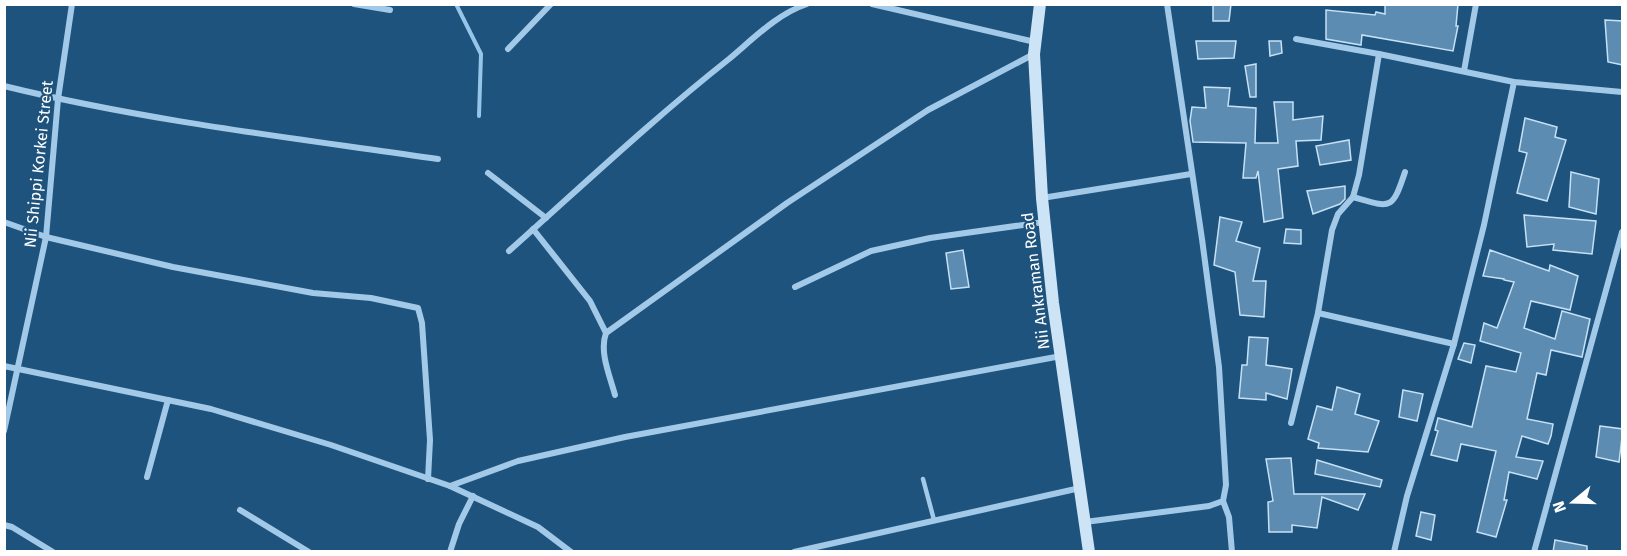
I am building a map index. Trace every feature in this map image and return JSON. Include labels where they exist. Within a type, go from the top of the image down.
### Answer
[{"type":"street","name":"Nii Shippi Korkei Street","points":[[4,431],[46,237],[58,99],[72,4]]},
{"type":"street","points":[[354,4],[390,10]]},
{"type":"street","points":[[508,49],[551,4]]},
{"type":"street","points":[[509,251],[681,97],[793,9],[807,4]]},
{"type":"street","points":[[872,4],[1035,48]]},
{"type":"street","name":"Nii Ankraman Road","points":[[1040,4],[1035,48],[1042,198],[1061,356],[1089,552]]},
{"type":"street","points":[[1167,4],[1219,367],[1226,485],[1223,501],[1229,517],[1232,552]]},
{"type":"street","points":[[1464,71],[1476,4]]},
{"type":"street","points":[[1296,39],[1514,82],[1623,92]]},
{"type":"street","points":[[615,395],[604,353],[606,333],[787,203],[928,110],[1035,48]]},
{"type":"street","points":[[1291,423],[1318,313],[1335,220],[1353,197],[1359,175],[1379,54]]},
{"type":"street","points":[[1394,552],[1407,496],[1454,344],[1484,225],[1514,82]]},
{"type":"street","points":[[4,86],[58,99],[193,123],[438,159]]},
{"type":"street","points":[[488,172],[546,218]]},
{"type":"street","points":[[1353,197],[1381,206],[1391,203],[1397,198],[1405,172]]},
{"type":"street","points":[[1042,198],[1191,174]]},
{"type":"street","points":[[4,222],[46,237],[173,267],[313,293],[383,300],[418,308],[422,323],[430,440],[428,479]]},
{"type":"street","points":[[795,287],[854,258],[879,249],[930,238],[1045,222]]},
{"type":"street","points":[[534,230],[590,300],[606,333]]},
{"type":"street","points":[[1534,552],[1623,232]]},
{"type":"street","points":[[1318,313],[1454,344]]},
{"type":"street","points":[[450,486],[518,461],[614,440],[1061,356]]},
{"type":"street","points":[[4,366],[168,400],[276,428],[450,486],[538,527],[571,552]]},
{"type":"street","points":[[147,477],[168,400]]},
{"type":"street","points":[[794,552],[1080,488]]},
{"type":"street","points":[[450,552],[459,524],[473,496]]},
{"type":"street","points":[[1085,522],[1209,506],[1223,501]]},
{"type":"street","points":[[240,510],[309,552]]},
{"type":"street","points":[[4,525],[12,527],[52,552]]},
{"type":"lane","points":[[923,479],[934,520]]},
{"type":"building","points":[[1213,4],[1231,4],[1229,21],[1213,21]]},
{"type":"building","points":[[1385,4],[1458,4],[1456,26],[1458,26],[1453,51],[1362,35],[1361,45],[1326,39],[1326,10],[1385,14]]},
{"type":"building","points":[[1605,20],[1623,21],[1623,65],[1608,62]]},
{"type":"building","points":[[1196,41],[1236,41],[1234,58],[1198,59]]},
{"type":"building","points":[[1269,41],[1281,41],[1282,53],[1270,56]]},
{"type":"building","points":[[1256,64],[1256,97],[1250,97],[1245,66]]},
{"type":"building","points":[[1204,87],[1230,88],[1228,106],[1256,108],[1255,143],[1278,143],[1274,102],[1293,102],[1293,120],[1323,116],[1321,140],[1296,141],[1298,166],[1278,169],[1283,218],[1264,222],[1258,171],[1256,178],[1243,178],[1246,143],[1193,142],[1190,121],[1192,107],[1206,108]]},
{"type":"building","points":[[1525,118],[1557,127],[1555,137],[1566,140],[1547,201],[1517,193],[1527,153],[1519,151]]},
{"type":"building","points":[[1349,140],[1351,160],[1320,165],[1316,146]]},
{"type":"building","points":[[1571,172],[1599,179],[1596,214],[1569,207]]},
{"type":"building","points":[[1345,186],[1345,199],[1340,204],[1313,214],[1307,191]]},
{"type":"building","points":[[1524,215],[1596,221],[1592,254],[1553,250],[1554,244],[1527,247]]},
{"type":"building","points":[[1220,217],[1242,222],[1236,241],[1260,248],[1253,281],[1266,281],[1264,317],[1240,315],[1235,272],[1214,265]]},
{"type":"building","points":[[1286,229],[1301,230],[1301,244],[1284,243]]},
{"type":"building","points":[[963,250],[969,287],[951,289],[946,253]]},
{"type":"building","points":[[1490,250],[1549,271],[1550,265],[1578,276],[1570,310],[1531,301],[1524,328],[1555,339],[1562,311],[1590,319],[1582,357],[1551,350],[1546,375],[1537,373],[1527,419],[1553,424],[1551,436],[1548,444],[1522,436],[1516,457],[1543,461],[1537,479],[1509,472],[1504,500],[1507,500],[1496,537],[1477,532],[1496,451],[1461,444],[1457,461],[1431,455],[1438,431],[1435,430],[1438,418],[1472,427],[1486,366],[1516,372],[1521,353],[1480,341],[1484,323],[1497,328],[1514,282],[1483,276]]},
{"type":"building","points":[[1249,337],[1268,338],[1266,365],[1292,369],[1287,399],[1266,393],[1266,400],[1239,398],[1242,365],[1247,365]]},
{"type":"building","points":[[1464,343],[1475,345],[1471,363],[1458,359]]},
{"type":"building","points":[[1337,387],[1360,394],[1355,414],[1379,421],[1368,452],[1318,448],[1319,443],[1308,439],[1317,406],[1332,410]]},
{"type":"building","points":[[1403,390],[1423,394],[1417,421],[1399,417]]},
{"type":"building","points":[[1600,426],[1623,429],[1619,462],[1596,457]]},
{"type":"building","points":[[1291,458],[1294,494],[1365,494],[1358,510],[1322,497],[1317,528],[1292,525],[1292,532],[1269,532],[1268,502],[1273,501],[1266,459]]},
{"type":"building","points":[[1317,460],[1382,480],[1380,487],[1315,474]]},
{"type":"building","points":[[1421,512],[1435,515],[1431,540],[1416,536]]},
{"type":"building","points":[[1555,540],[1587,546],[1587,552],[1553,552]]},
{"type":"waterway","points":[[456,4],[481,54],[479,116]]}]
